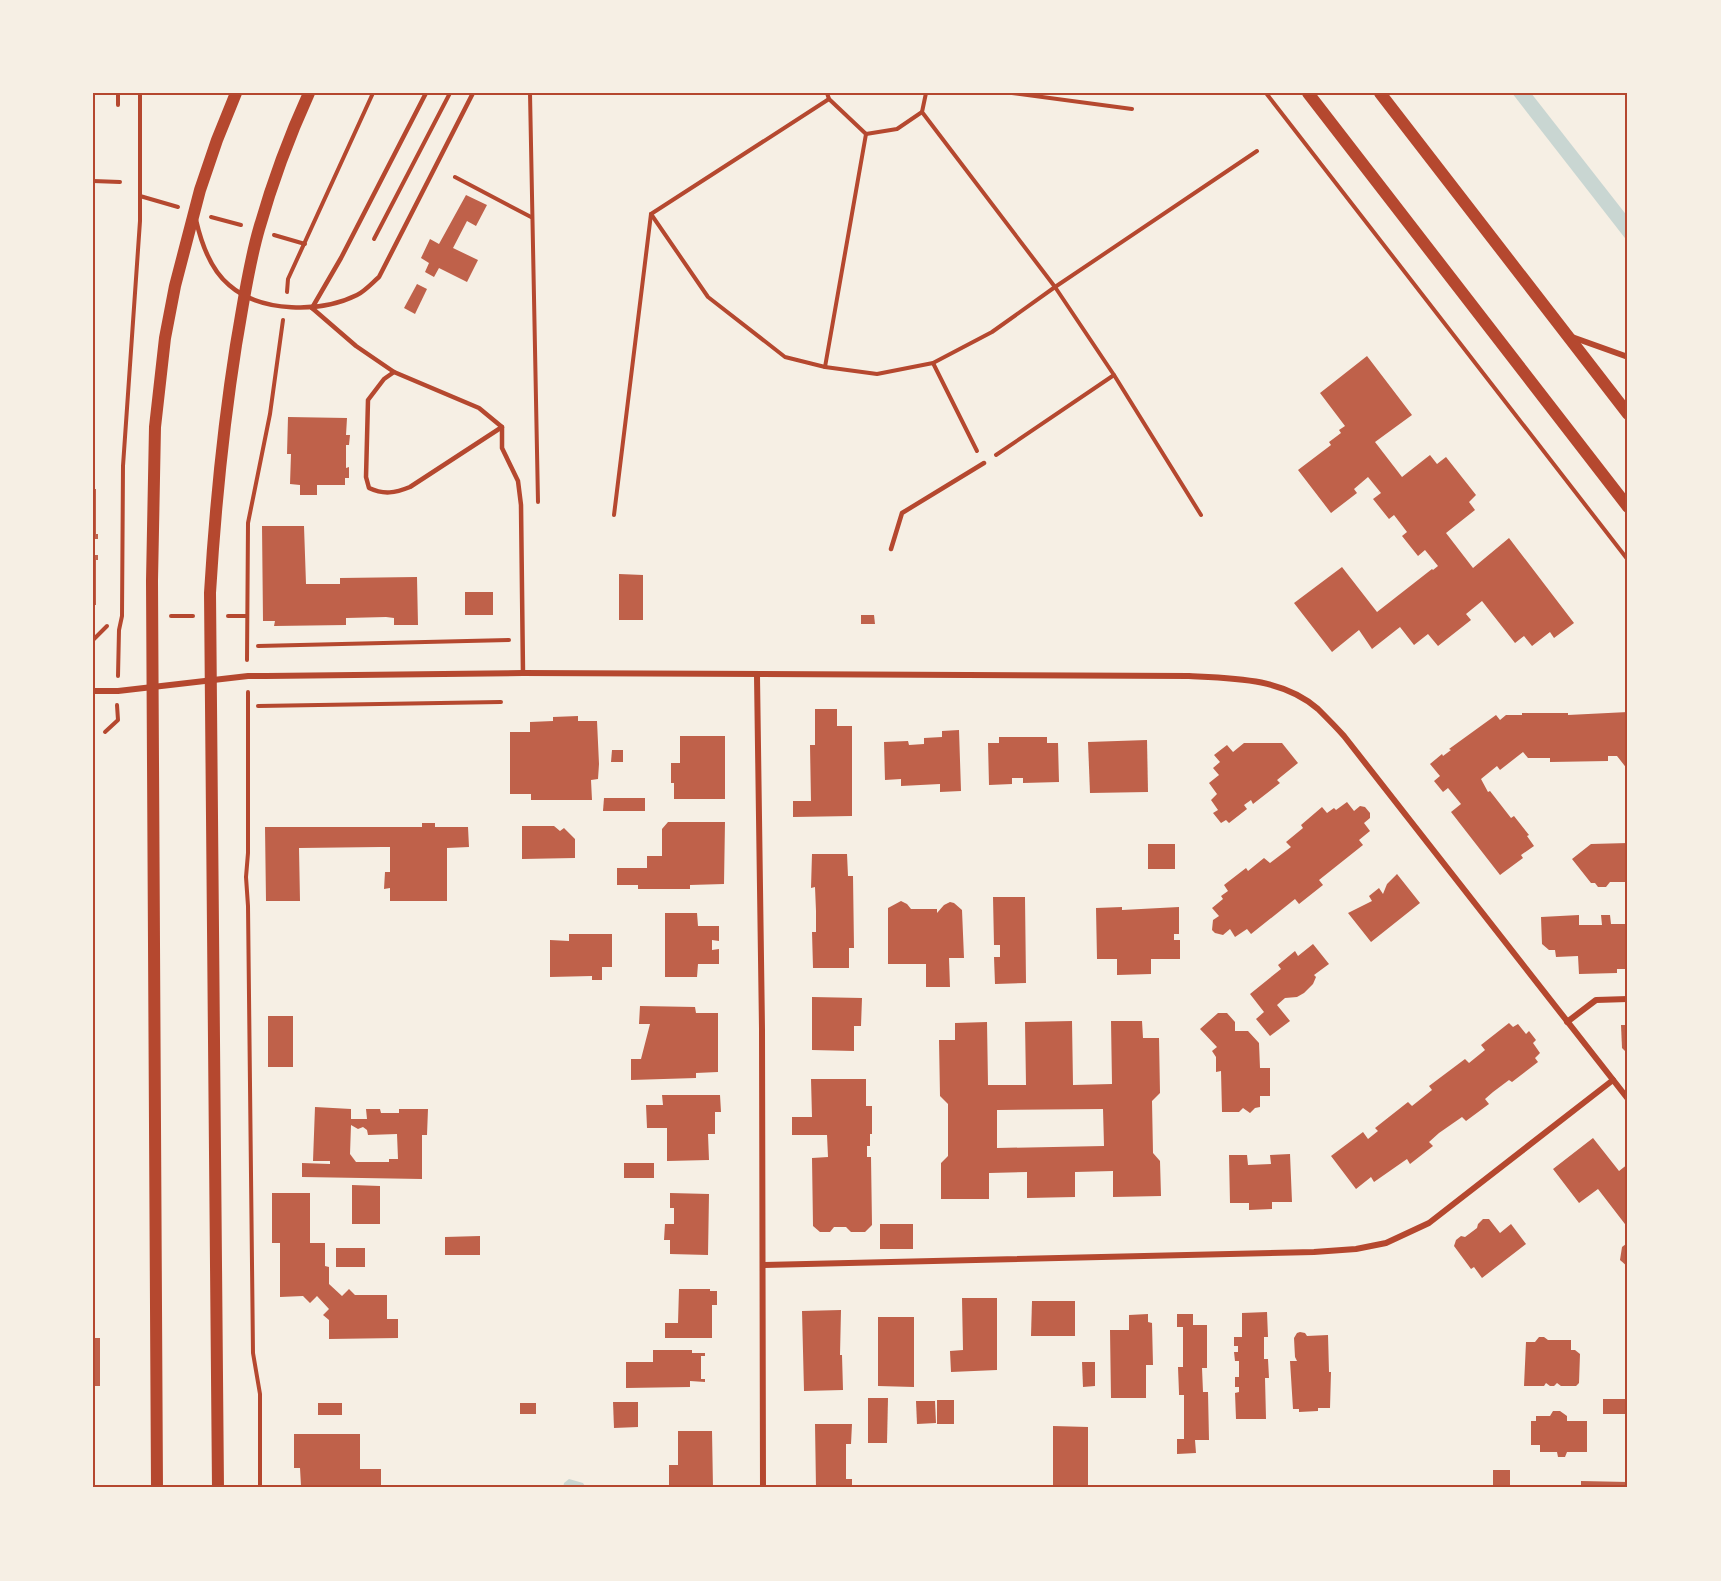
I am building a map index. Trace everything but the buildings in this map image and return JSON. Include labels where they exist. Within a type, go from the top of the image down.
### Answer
[{"type":"main road","points":[[157,1488],[152,581],[155,427],[165,338],[175,286],[194,212],[217,140],[236,93]]},
{"type":"main road","points":[[218,1488],[210,593],[215,512],[224,424],[249,265],[261,220],[286,148],[309,93]]},
{"type":"main road","points":[[1308,93],[1628,507]]},
{"type":"main road","points":[[1380,93],[1628,414]]},
{"type":"street","points":[[1568,336],[1628,357]]},
{"type":"street","points":[[93,691],[266,676],[523,673],[1235,678],[1282,687],[1316,708],[1356,751],[1628,1099]]},
{"type":"street","points":[[757,676],[763,1041],[763,1488]]},
{"type":"street","points":[[1567,1022],[1596,1000],[1628,999]]},
{"type":"street","points":[[764,1265],[1314,1252],[1386,1243],[1429,1223],[1612,1080]]},
{"type":"lane","points":[[312,308],[426,93]]},
{"type":"lane","points":[[194,212],[201,241],[218,270],[228,285],[244,295],[259,302],[312,308],[338,303],[360,294],[379,277],[473,93]]},
{"type":"lane","points":[[312,308],[356,346],[394,372],[479,408],[502,427]]},
{"type":"lane","points":[[394,372],[384,379],[368,400],[366,477],[369,488],[380,493],[394,493],[410,487],[502,427]]},
{"type":"lane","points":[[502,427],[502,448],[518,481],[522,505],[523,673]]},
{"type":"lane","points":[[891,549],[902,513],[984,463]]},
{"type":"path","points":[[118,93],[118,105]]},
{"type":"path","points":[[118,667],[119,630],[122,616],[123,466],[134,322],[140,196],[140,93]]},
{"type":"path","points":[[287,287],[288,279],[374,93]]},
{"type":"path","points":[[374,239],[450,93]]},
{"type":"path","points":[[827,93],[829,99],[866,134]]},
{"type":"path","points":[[866,134],[897,129],[922,111],[926,93]]},
{"type":"path","points":[[1012,93],[1132,109]]},
{"type":"path","points":[[1266,93],[1628,560]]},
{"type":"path","points":[[651,214],[829,99]]},
{"type":"path","points":[[922,111],[1055,287],[1114,375],[1202,515]]},
{"type":"path","points":[[825,367],[866,134]]},
{"type":"path","points":[[651,214],[708,297],[785,357],[825,367],[877,374],[933,363],[992,332],[1257,151]]},
{"type":"path","points":[[455,177],[531,216]]},
{"type":"path","points":[[93,181],[120,182]]},
{"type":"path","points":[[140,196],[171,205]]},
{"type":"path","points":[[614,515],[651,214]]},
{"type":"path","points":[[222,220],[238,225]]},
{"type":"path","points":[[287,239],[305,244]]},
{"type":"path","points":[[247,657],[248,523],[270,414],[282,330]]},
{"type":"path","points":[[933,363],[984,463],[1114,375]]},
{"type":"path","points":[[122,616],[133,616]]},
{"type":"path","points":[[172,616],[192,616]]},
{"type":"path","points":[[230,616],[247,616]]},
{"type":"path","points":[[93,640],[107,626]]},
{"type":"path","points":[[248,694],[246,877],[252,1353],[260,1394],[260,1488]]},
{"type":"path","points":[[258,706],[501,702]]},
{"type":"path","points":[[105,732],[118,720],[117,708]]},
{"type":"shaded area","points":[[1512,93],[1531,93],[1628,217],[1628,242]]},
{"type":"shaded area","points":[[569,1479],[583,1483],[586,1488],[563,1488],[564,1483]]}]
